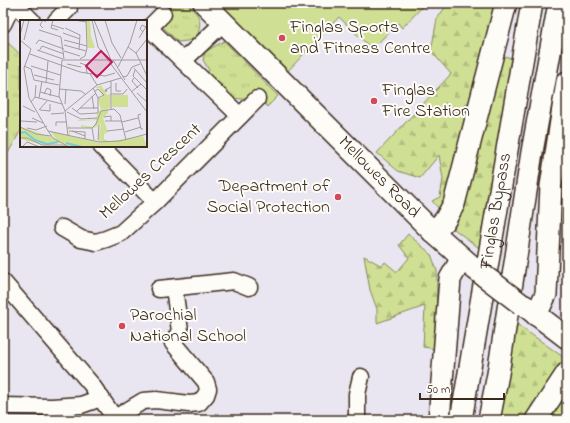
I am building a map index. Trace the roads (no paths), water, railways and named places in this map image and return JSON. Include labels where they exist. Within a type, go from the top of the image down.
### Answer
[{"type":"main road","name":"Mellowes Road","points":[[204,3],[433,232],[469,263],[529,309],[564,333]]},
{"type":"main road","points":[[433,232],[445,220],[454,204],[506,3]]},
{"type":"main road","name":"Finglas Bypass","points":[[461,420],[532,3]]},
{"type":"main road","name":"Finglas Bypass","points":[[488,420],[498,374],[532,152],[559,3]]},
{"type":"main road","points":[[529,309],[546,294],[551,186],[567,82]]},
{"type":"main road","points":[[439,420],[450,279],[469,263]]},
{"type":"main road","points":[[536,420],[567,374]]},
{"type":"street","points":[[3,24],[13,4],[31,20]]},
{"type":"street","points":[[57,20],[69,8]]},
{"type":"street","points":[[163,14],[150,28],[240,116]]},
{"type":"street","points":[[184,61],[224,22]]},
{"type":"street","name":"Mellowes Crescent","points":[[62,228],[81,239],[96,242],[121,233],[155,202],[257,99]]},
{"type":"street","points":[[102,147],[155,202]]},
{"type":"street","points":[[3,282],[50,336],[101,398],[116,419],[143,401],[156,400],[189,404],[199,403],[206,395],[208,389],[206,382],[173,343],[180,331],[167,289],[234,281],[249,286]]},
{"type":"street","points":[[357,420],[357,394],[362,377]]},
{"type":"street","points":[[3,406],[52,407],[81,405],[101,398]]},
{"type":"place","name":"Finglas Sports and Fitness Centre","points":[[282,38]]},
{"type":"place","name":"Finglas Fire Station","points":[[374,101]]},
{"type":"place","name":"Department of Social Protection","points":[[338,197]]},
{"type":"place","name":"Parochial National School","points":[[122,326]]}]
